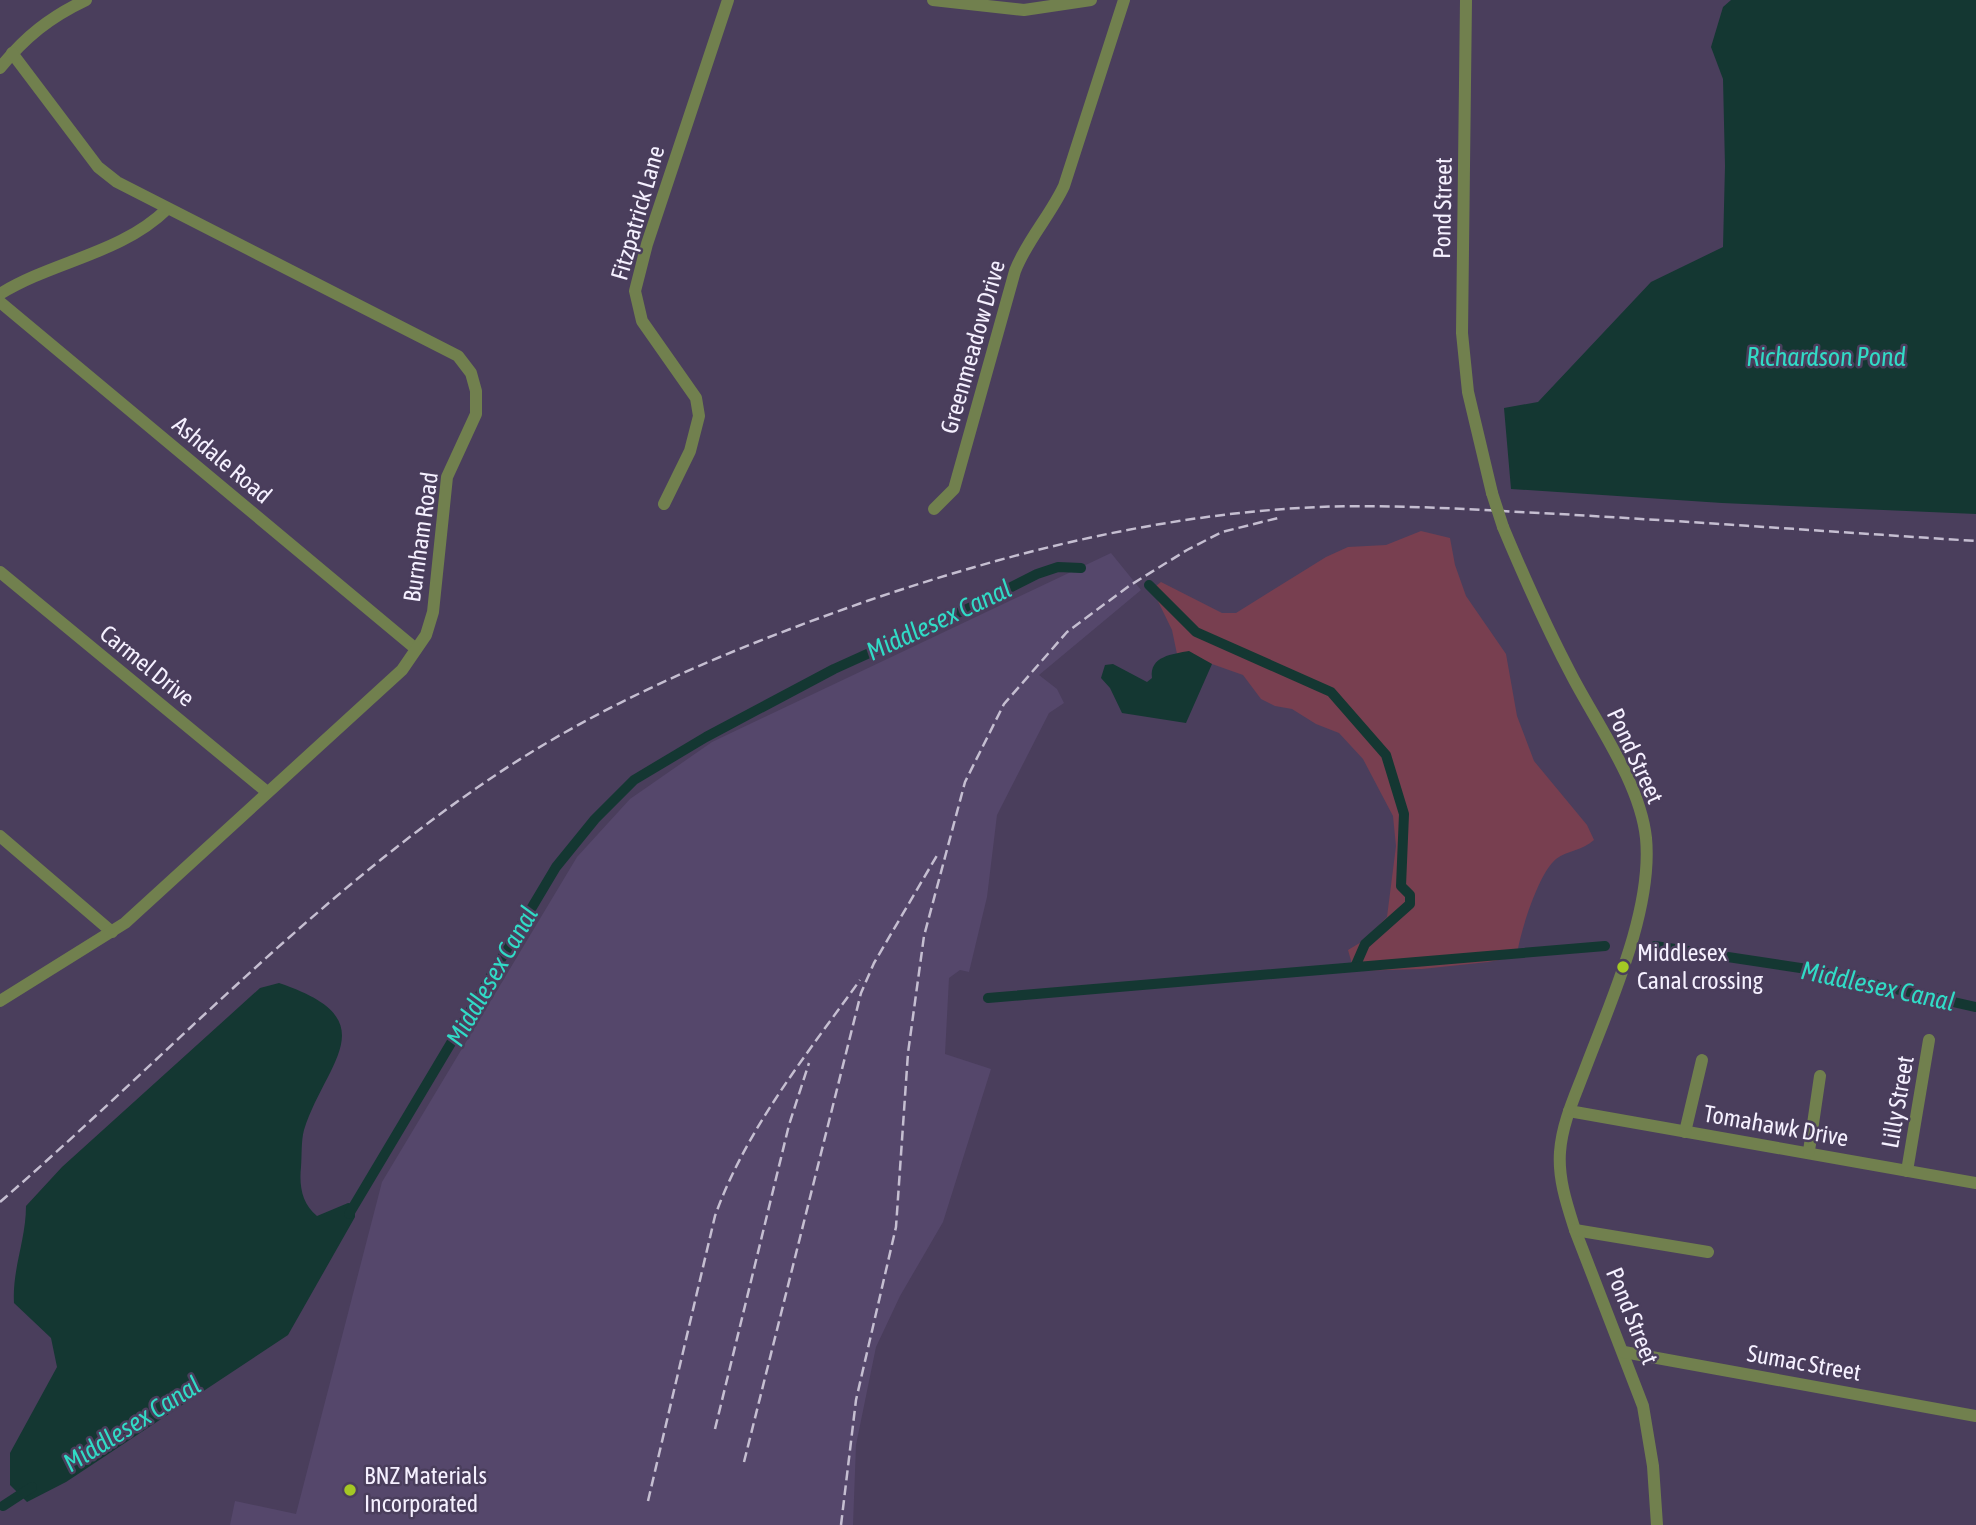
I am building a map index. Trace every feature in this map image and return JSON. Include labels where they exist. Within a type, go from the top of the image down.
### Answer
[{"type":"street","points":[[0,68],[47,20],[86,0]]},
{"type":"street","name":"Fitzpatrick Lane","points":[[664,504],[690,451],[699,416],[696,398],[642,321],[635,291],[647,244],[728,0]]},
{"type":"street","points":[[933,0],[1024,10],[1091,0]]},
{"type":"street","name":"Greenmeadow Drive","points":[[934,509],[954,489],[1015,271],[1023,251],[1052,211],[1064,186],[1124,0]]},
{"type":"street","name":"Pond Street","points":[[1466,0],[1462,333],[1472,414],[1503,527],[1552,638],[1613,750],[1640,809],[1646,838],[1643,887],[1628,953],[1563,1124],[1560,1165],[1565,1200],[1575,1230],[1643,1406],[1653,1466],[1657,1525]]},
{"type":"street","name":"Burnham Road","points":[[0,1001],[112,933],[402,670],[426,635],[433,611],[447,477],[476,414],[476,390],[471,373],[457,356],[117,182],[98,167],[12,53]]},
{"type":"street","points":[[0,294],[48,269],[130,237],[167,209]]},
{"type":"street","name":"Ashdale Road","points":[[0,302],[416,649]]},
{"type":"street","name":"Carmel Drive","points":[[0,572],[267,792]]},
{"type":"street","points":[[0,836],[112,933]]},
{"type":"street","name":"Lilly Street","points":[[1907,1171],[1929,1040]]},
{"type":"street","points":[[1685,1132],[1702,1060]]},
{"type":"street","points":[[1809,1151],[1820,1076]]},
{"type":"street","name":"Tomahawk Drive","points":[[1569,1111],[1809,1151],[1976,1183]]},
{"type":"street","points":[[1575,1230],[1708,1252]]},
{"type":"street","name":"Sumac Street","points":[[1624,1352],[1976,1416]]},
{"type":"shaded area","points":[[1421,531],[1450,538],[1455,565],[1466,596],[1506,654],[1517,716],[1534,761],[1587,825],[1594,840],[1561,856],[1550,866],[1532,901],[1518,949],[1504,959],[1422,969],[1354,971],[1348,950],[1363,941],[1387,917],[1396,846],[1393,816],[1363,759],[1339,733],[1316,724],[1292,709],[1275,706],[1261,699],[1243,675],[1189,652],[1177,654],[1172,630],[1152,589],[1161,582],[1222,613],[1236,613],[1326,557],[1348,547],[1386,545]]},
{"type":"shaded area","points":[[1111,553],[1141,590],[1039,675],[1057,689],[1064,703],[1049,713],[997,815],[987,897],[969,972],[960,970],[949,978],[945,1054],[991,1069],[943,1222],[900,1296],[876,1347],[856,1445],[853,1525],[230,1525],[235,1501],[296,1514],[382,1182],[577,857],[630,799],[712,742]]},
{"type":"water","name":"Richardson Pond","points":[[1731,0],[1976,0],[1976,514],[1722,503],[1511,489],[1504,408],[1538,402],[1651,282],[1723,247],[1723,79],[1711,47],[1723,7]]},
{"type":"water","points":[[1189,651],[1212,664],[1186,723],[1122,713],[1110,688],[1101,678],[1105,665],[1113,664],[1147,682],[1152,678],[1154,665],[1163,657]]},
{"type":"water","points":[[279,983],[313,997],[332,1012],[341,1028],[341,1044],[335,1063],[304,1130],[301,1181],[305,1200],[317,1216],[348,1203],[355,1204],[355,1217],[288,1335],[66,1482],[27,1502],[10,1485],[10,1453],[57,1367],[51,1338],[14,1303],[26,1206],[62,1167],[260,988]]},
{"type":"waterway","name":"Middlesex Canal","points":[[349,1214],[556,867],[595,819],[634,780],[706,737],[834,669],[980,603],[1037,574],[1058,567],[1081,568]]},
{"type":"waterway","name":"Middlesex Canal","points":[[1149,585],[1196,632],[1331,692],[1386,755],[1404,814],[1401,886],[1410,895],[1410,904],[1365,944],[1355,967]]},
{"type":"waterway","name":"Middlesex Canal","points":[[988,998],[1605,946]]},
{"type":"waterway","name":"Middlesex Canal","points":[[1655,946],[1807,969],[1976,1007]]},
{"type":"waterway","name":"Middlesex Canal","points":[[3,1506],[32,1487]]},
{"type":"railway","points":[[0,1202],[294,933],[355,881],[481,785],[572,728],[668,680],[767,638],[867,601],[978,566],[1089,538],[1202,518],[1318,507],[1468,509],[1976,541]]},
{"type":"railway","points":[[841,1525],[856,1400],[896,1227],[908,1053],[924,936],[965,782],[1004,704],[1067,632],[1129,586],[1187,550],[1222,532],[1278,518]]},
{"type":"railway","points":[[744,1462],[861,993],[874,963],[939,852]]},
{"type":"railway","points":[[648,1501],[715,1216],[728,1184],[779,1093],[860,980]]},
{"type":"railway","points":[[715,1429],[789,1125],[809,1063]]},
{"type":"place","name":"Middlesex Canal crossing","points":[[1623,967]]},
{"type":"place","name":"BNZ Materials Incorporated","points":[[350,1490]]}]
